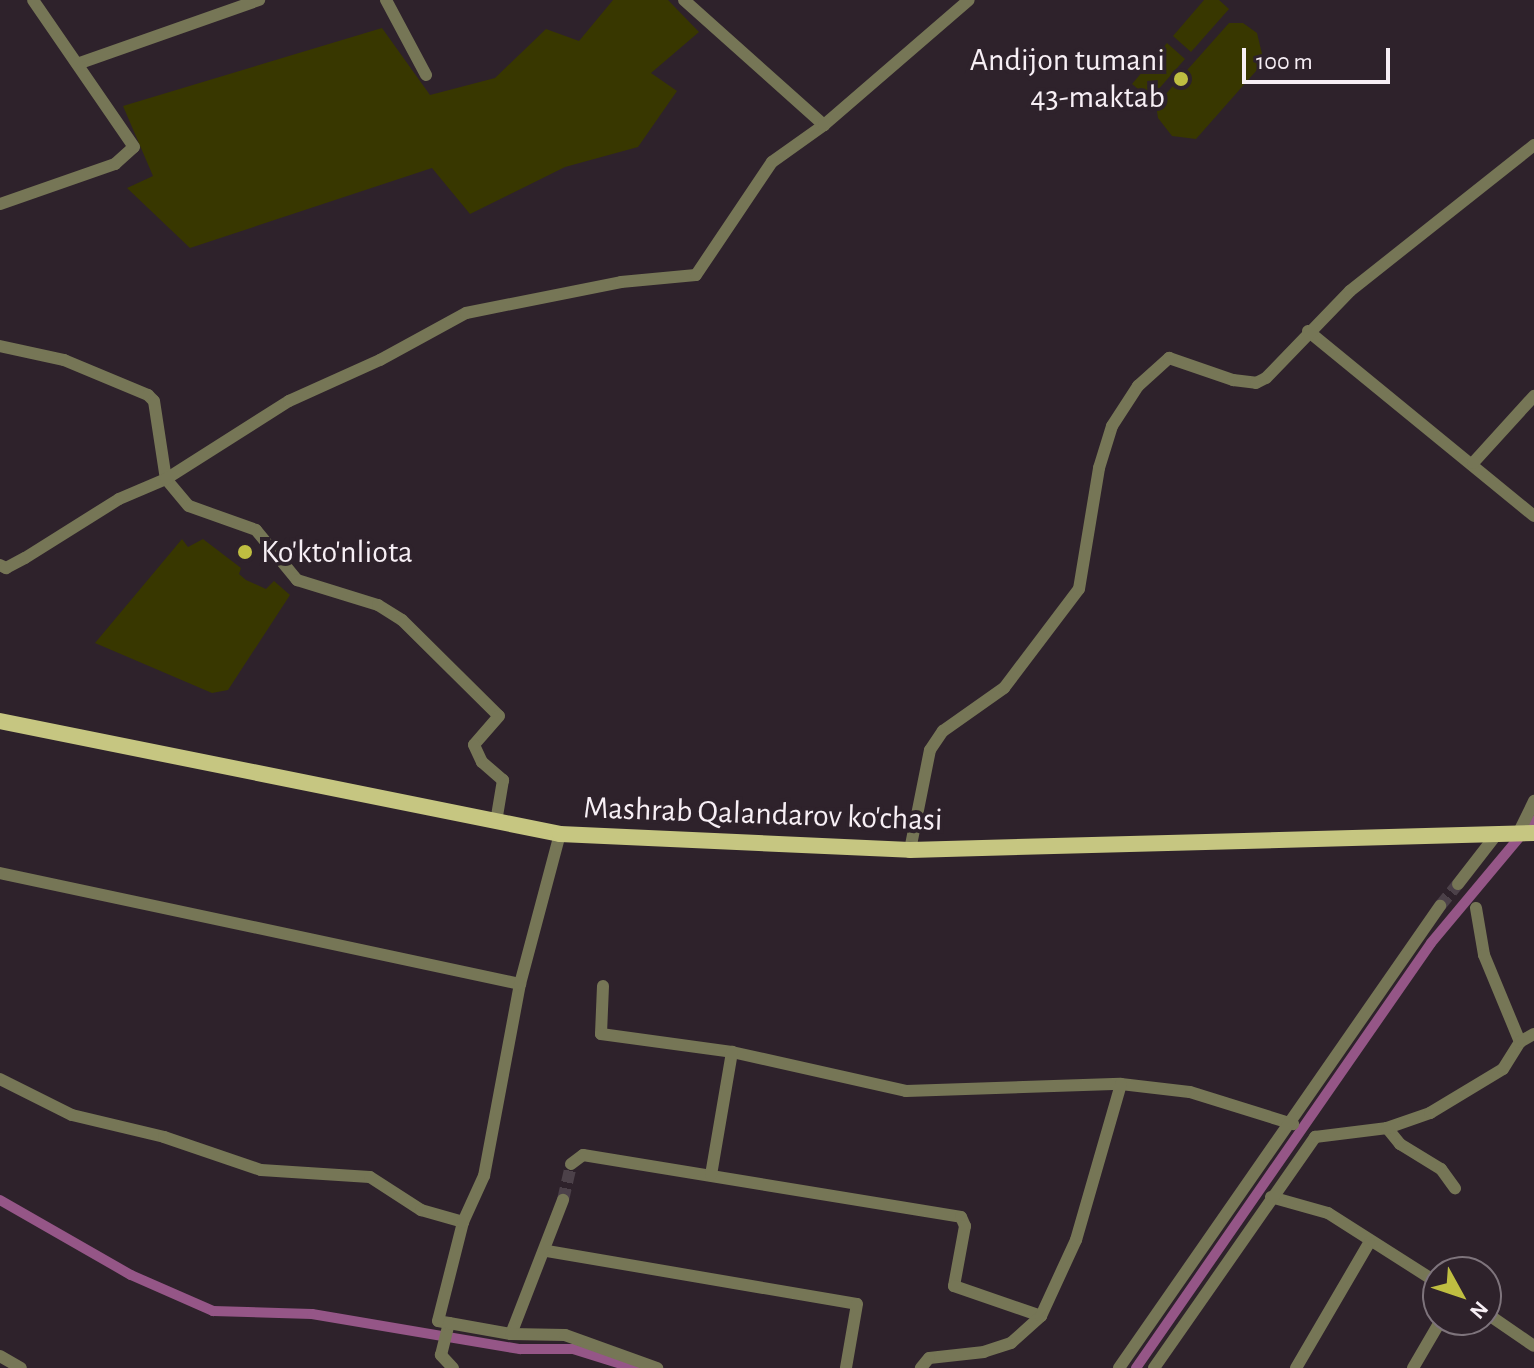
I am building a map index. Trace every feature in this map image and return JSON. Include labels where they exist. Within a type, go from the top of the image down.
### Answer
[{"type":"main road","name":"Mashrab Qalandarov ko'chasi","points":[[0,721],[560,834],[910,850],[1513,834]]},
{"type":"street","points":[[0,204],[115,164],[134,147],[80,63],[33,0]]},
{"type":"street","points":[[80,63],[259,0]]},
{"type":"street","points":[[386,0],[426,75]]},
{"type":"street","points":[[684,0],[824,125]]},
{"type":"street","points":[[0,565],[16,563],[119,499],[166,479],[289,401],[380,360],[466,313],[621,282],[696,275],[772,162],[824,125],[969,0]]},
{"type":"street","points":[[910,850],[930,750],[943,731],[1012,680],[1079,589],[1099,468],[1112,426],[1138,386],[1169,358],[1256,383],[1308,331],[1534,145]]},
{"type":"street","points":[[1308,331],[1534,516]]},
{"type":"street","points":[[0,346],[64,360],[152,398],[166,479],[189,506],[256,530],[297,580],[394,613],[495,710],[498,720],[474,745],[482,762],[503,780],[496,822]]},
{"type":"street","points":[[1473,463],[1534,396]]},
{"type":"street","points":[[1458,884],[1513,834],[1534,801]]},
{"type":"street","points":[[560,834],[520,984],[484,1176],[463,1222],[438,1321],[449,1326],[511,1334],[581,1338],[657,1368]]},
{"type":"street","points":[[0,873],[520,984]]},
{"type":"street","points":[[1119,1368],[1293,1124],[1440,906]]},
{"type":"street","points":[[1476,908],[1484,955],[1520,1042]]},
{"type":"street","points":[[603,986],[601,1034],[732,1052],[906,1091],[1121,1084],[1190,1092],[1293,1124]]},
{"type":"street","points":[[1154,1368],[1315,1137],[1387,1128],[1430,1113],[1503,1069],[1520,1042],[1534,1034]]},
{"type":"street","points":[[711,1175],[732,1052]]},
{"type":"street","points":[[0,1079],[72,1115],[164,1137],[261,1170],[370,1177],[421,1210],[463,1222]]},
{"type":"street","points":[[921,1368],[929,1358],[984,1352],[1011,1343],[1041,1316],[1076,1240],[1121,1084]]},
{"type":"street","points":[[1387,1128],[1400,1144],[1441,1169],[1455,1188]]},
{"type":"street","points":[[571,1164],[583,1155],[961,1217],[965,1226],[954,1286],[1041,1316]]},
{"type":"street","points":[[1271,1197],[1328,1213],[1369,1243],[1422,1274]]},
{"type":"street","points":[[511,1334],[547,1251],[563,1200]]},
{"type":"street","points":[[1296,1368],[1369,1243]]},
{"type":"street","points":[[547,1251],[857,1304],[846,1368]]},
{"type":"street","points":[[1502,1324],[1534,1346]]},
{"type":"street","points":[[449,1326],[441,1355],[453,1368]]},
{"type":"street","points":[[1413,1368],[1432,1336]]},
{"type":"street","points":[[0,1356],[21,1368]]},
{"type":"shaded area","points":[[613,0],[668,0],[699,32],[651,73],[677,91],[638,147],[565,167],[470,214],[432,168],[190,248],[127,188],[153,176],[123,106],[382,28],[430,95],[495,78],[546,29],[579,41]]},
{"type":"shaded area","points":[[1204,0],[1219,0],[1229,9],[1191,52],[1173,36]]},
{"type":"shaded area","points":[[1229,23],[1243,23],[1257,33],[1264,62],[1196,139],[1172,136],[1158,118],[1156,105]]},
{"type":"shaded area","points":[[1167,43],[1185,59],[1150,99],[1132,84]]},
{"type":"shaded area","points":[[182,539],[188,547],[203,539],[241,568],[239,574],[246,580],[266,589],[274,581],[290,595],[228,690],[212,693],[95,643]]},
{"type":"waterway","points":[[1136,1368],[1431,943],[1534,820]]},
{"type":"waterway","points":[[0,1200],[131,1275],[213,1311],[312,1314],[520,1349],[573,1349],[634,1368]]},
{"type":"tunnel","points":[[1440,906],[1458,884]]},
{"type":"tunnel","points":[[563,1200],[571,1164]]},
{"type":"place","name":"Andijon tumani 43-maktab","points":[[1181,79]]},
{"type":"place","name":"Ko'kto'nliota","points":[[245,552]]}]
